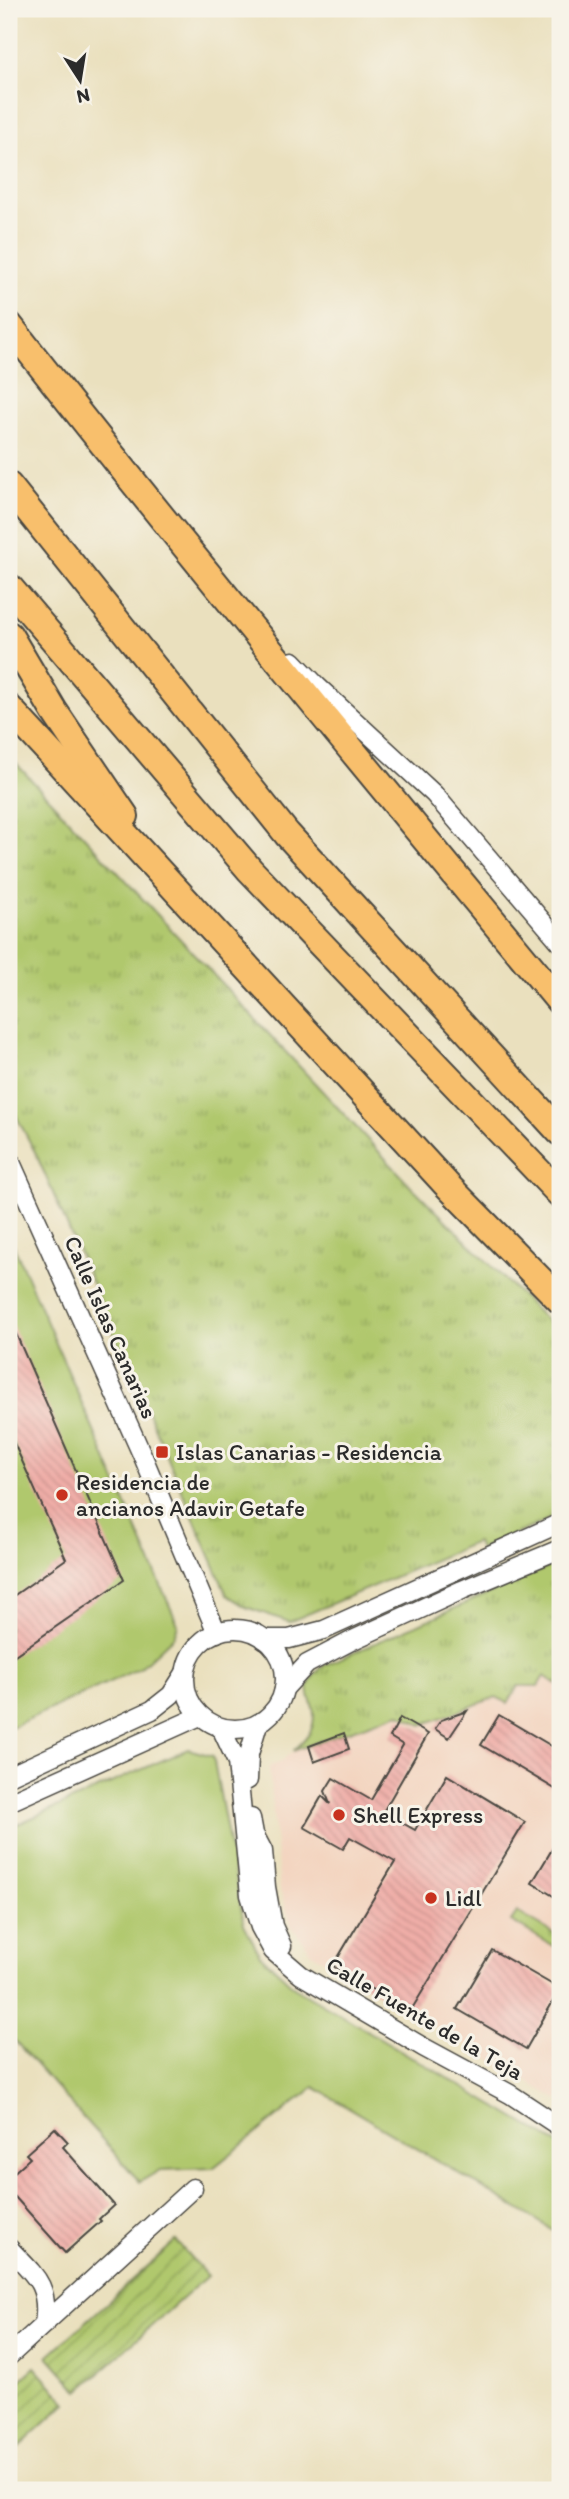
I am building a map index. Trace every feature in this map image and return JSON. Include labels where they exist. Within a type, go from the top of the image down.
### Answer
[{"type":"highway","points":[[9,325],[223,594],[560,1002]]},
{"type":"highway","points":[[9,486],[288,834],[560,1132]]},
{"type":"highway","points":[[9,587],[250,870],[560,1194]]},
{"type":"highway","points":[[9,635],[54,711],[154,858],[201,919]]},
{"type":"highway","points":[[9,708],[446,1184],[560,1300]]},
{"type":"street","points":[[223,594],[260,625],[317,686],[434,794],[560,942]]},
{"type":"street","name":"Calle Islas Canarias","points":[[9,1158],[144,1459],[217,1633]]},
{"type":"street","points":[[264,1639],[289,1639],[324,1630],[560,1522]]},
{"type":"street","points":[[284,1689],[307,1664],[353,1640],[560,1549]]},
{"type":"street","points":[[233,1629],[250,1632],[264,1639],[275,1649],[282,1661],[285,1675],[284,1689],[278,1705],[268,1718],[254,1726],[221,1728],[200,1716],[185,1689],[188,1660],[195,1648],[217,1633],[233,1629]]},
{"type":"street","points":[[9,1776],[152,1710],[171,1695],[185,1673]]},
{"type":"street","points":[[9,1802],[200,1716]]},
{"type":"street","name":"Calle Fuente de la Teja","points":[[258,1724],[251,1743],[247,1768],[251,1820],[254,1834],[263,1851],[273,1926],[286,1955],[301,1975]]},
{"type":"street","name":"Calle Fuente de la Teja","points":[[221,1728],[237,1762],[250,1895],[260,1927],[273,1951],[301,1975],[423,2047],[510,2094],[560,2127]]},
{"type":"street","points":[[9,2356],[192,2188]]},
{"type":"street","points":[[9,2248],[36,2277],[44,2290],[47,2305],[44,2324]]},
{"type":"shaded area","points":[[544,1676],[560,1686],[560,2101],[313,1954],[292,1927],[280,1889],[269,1767],[293,1751],[399,1713],[422,1725],[496,1697],[508,1703],[518,1685],[538,1686]]},
{"type":"green space","points":[[9,756],[411,1186],[560,1334],[560,1512],[480,1549],[476,1542],[289,1622],[246,1607],[227,1595],[36,1154],[9,1102]]},
{"type":"green space","points":[[9,1235],[178,1625],[174,1636],[140,1668],[9,1728]]},
{"type":"green space","points":[[560,1562],[560,1686],[544,1676],[538,1686],[518,1686],[508,1703],[496,1697],[422,1725],[399,1713],[293,1751],[312,1728],[314,1715],[308,1689],[314,1675],[323,1666]]},
{"type":"green space","points":[[188,1749],[213,1756],[244,1924],[260,1955],[294,1987],[560,2145],[560,2234],[314,2087],[213,2168],[160,2170],[140,2182],[9,2034],[9,1828]]},
{"type":"green space","points":[[517,1912],[560,1937],[560,1950],[511,1921]]},
{"type":"green space","points":[[176,2241],[207,2276],[79,2391],[48,2356]]},
{"type":"green space","points":[[35,2367],[67,2403],[9,2456],[9,2391]]},
{"type":"building","name":"Residencia de ancianos Adavir Getafe","points":[[9,1318],[124,1580],[9,1659],[9,1599],[66,1559],[9,1432]]},
{"type":"building","points":[[467,1711],[449,1738],[435,1729],[441,1720]]},
{"type":"building","points":[[499,1715],[560,1751],[560,1792],[481,1745]]},
{"type":"building","points":[[400,1718],[428,1734],[383,1812],[415,1830],[447,1775],[525,1822],[410,2012],[333,1966],[395,1862],[350,1837],[343,1849],[304,1827],[322,1796],[330,1804],[325,1791],[333,1778],[371,1800],[403,1745],[390,1737]]},
{"type":"building","points":[[344,1733],[349,1749],[314,1762],[309,1746]]},
{"type":"building","points":[[560,1836],[560,1900],[532,1883]]},
{"type":"building","points":[[492,1950],[560,1989],[526,2049],[457,2009]]},
{"type":"building","points":[[55,2128],[68,2142],[63,2147],[114,2205],[99,2219],[101,2221],[65,2253],[15,2197],[9,2202],[9,2177],[30,2158],[26,2154]]},
{"type":"place","name":"Islas Canarias - Residencia","points":[[162,1452]]},
{"type":"place","name":"Residencia de ancianos Adavir Getafe","points":[[62,1495]]},
{"type":"place","name":"Shell Express","points":[[339,1815]]},
{"type":"place","name":"Lidl","points":[[431,1898]]}]
